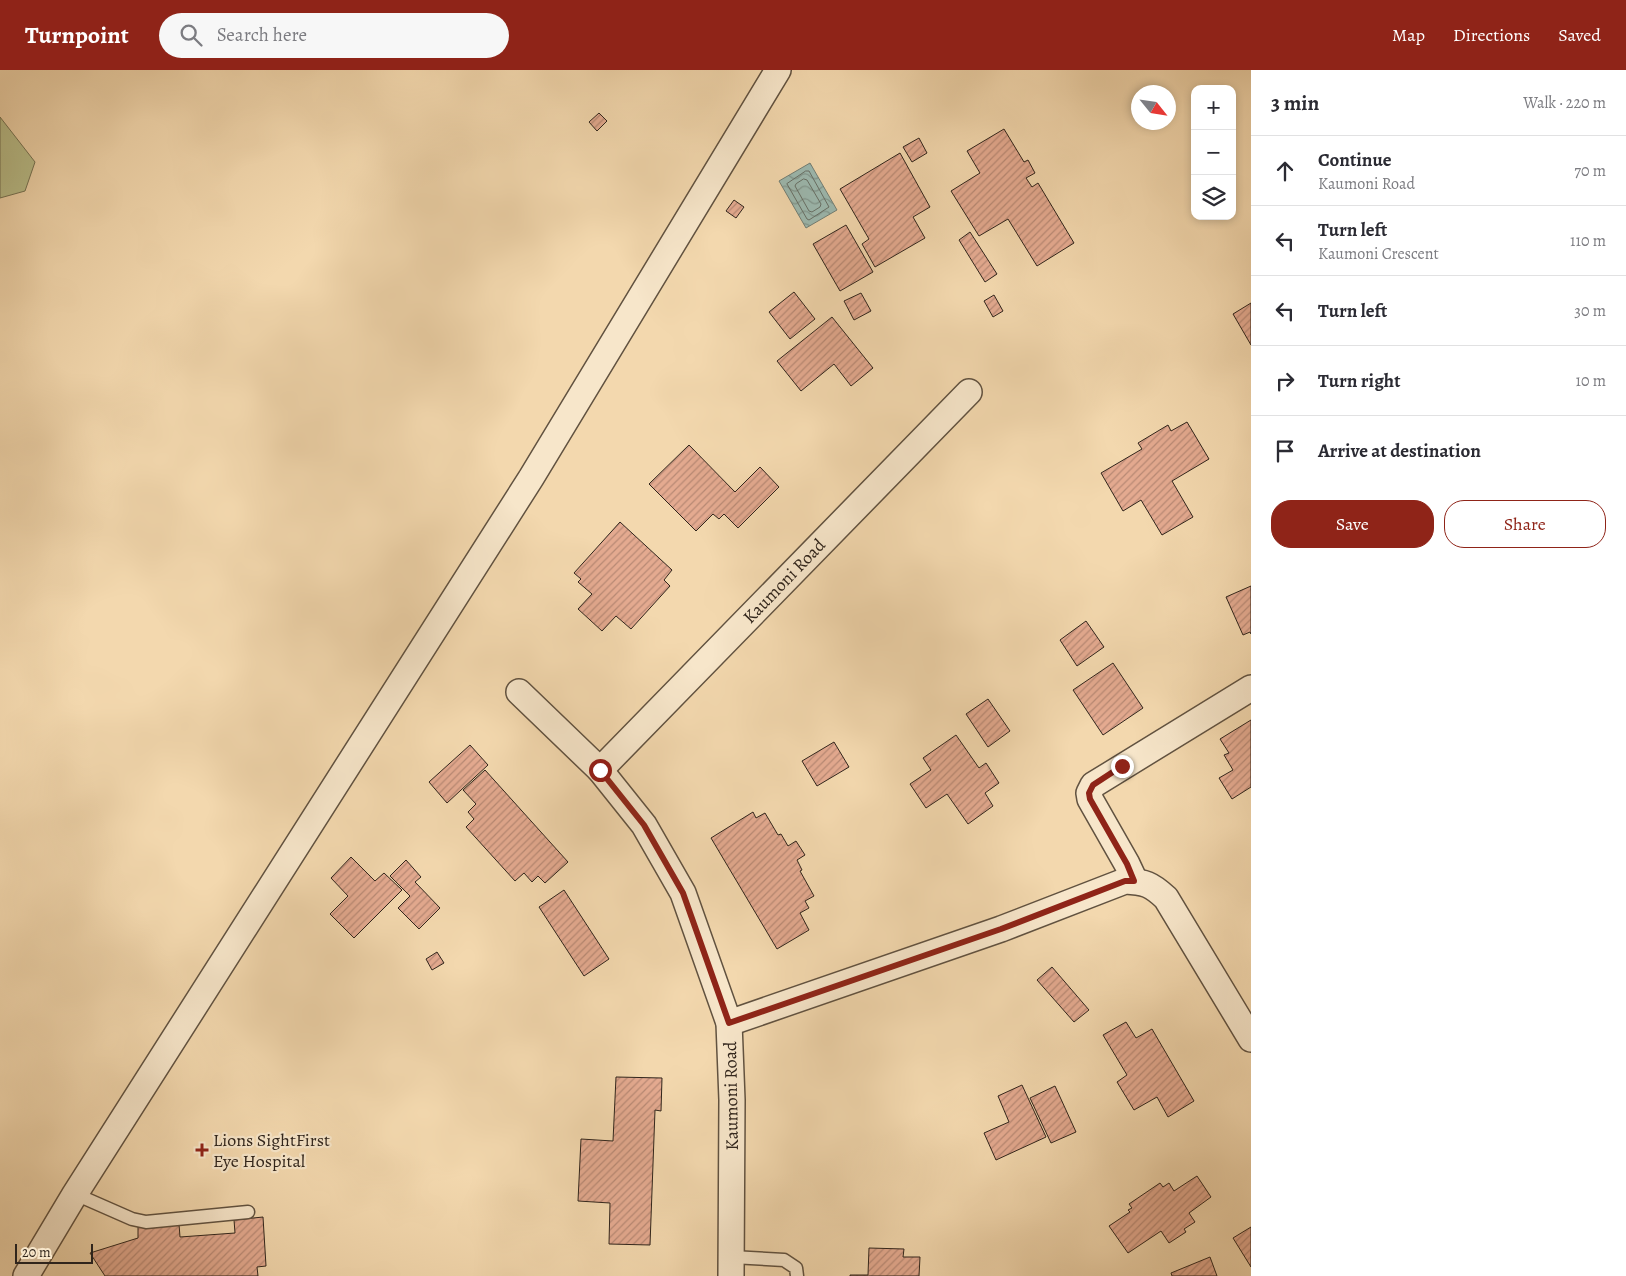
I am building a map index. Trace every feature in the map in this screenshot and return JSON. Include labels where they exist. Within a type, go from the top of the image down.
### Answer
[{"type":"street","points":[[26,1276],[75,1194],[531,478],[778,70]]},
{"type":"street","name":"Kaumoni Road","points":[[600,770],[969,392]]},
{"type":"street","points":[[1134,881],[1127,864],[1090,799],[1089,793],[1093,785],[1251,688]]},
{"type":"street","name":"Kaumoni Road","points":[[519,692],[600,770],[644,825],[683,893],[729,1023],[732,1100],[731,1267]]},
{"type":"street","points":[[729,1023],[1001,929],[1125,881],[1134,881],[1154,887],[1166,898],[1251,1039]]},
{"type":"lane","points":[[75,1194],[132,1219],[146,1222],[248,1212]]},
{"type":"lane","points":[[731,1267],[784,1260],[796,1268],[797,1276]]},
{"type":"green space","points":[[0,117],[35,162],[25,191],[0,198]]},
{"type":"water","points":[[810,163],[837,210],[806,228],[779,181]]},
{"type":"building","points":[[599,113],[607,121],[597,131],[589,122]]},
{"type":"building","points":[[1004,129],[1024,162],[1028,160],[1035,173],[1026,178],[1032,187],[1038,183],[1074,243],[1037,266],[1008,219],[979,236],[951,191],[980,173],[967,151]]},
{"type":"building","points":[[919,138],[927,153],[912,162],[903,147]]},
{"type":"building","points":[[900,153],[930,207],[913,217],[925,238],[875,267],[862,244],[869,239],[840,189]]},
{"type":"building","points":[[734,200],[744,207],[736,218],[726,211]]},
{"type":"building","points":[[846,225],[873,272],[840,291],[813,244]]},
{"type":"building","points":[[970,232],[997,274],[985,282],[959,240]]},
{"type":"building","points":[[794,292],[815,319],[790,339],[769,312]]},
{"type":"building","points":[[861,293],[871,311],[854,320],[844,301]]},
{"type":"building","points":[[994,295],[1003,311],[993,317],[984,301]]},
{"type":"building","points":[[1251,303],[1251,345],[1233,314]]},
{"type":"building","points":[[832,317],[873,368],[851,386],[834,364],[801,391],[777,361]]},
{"type":"building","points":[[1187,422],[1209,459],[1172,481],[1193,517],[1162,535],[1141,500],[1123,511],[1101,473],[1142,449],[1138,443],[1168,425],[1171,431]]},
{"type":"building","points":[[689,445],[735,492],[760,467],[779,487],[738,528],[724,514],[719,519],[713,514],[696,531],[649,484]]},
{"type":"building","points":[[620,522],[672,570],[664,580],[670,586],[631,629],[616,616],[602,631],[578,609],[592,594],[578,582],[581,579],[574,573]]},
{"type":"building","points":[[1251,586],[1251,634],[1250,632],[1243,635],[1226,597]]},
{"type":"building","points":[[1086,621],[1104,647],[1077,666],[1060,640]]},
{"type":"building","points":[[1113,663],[1143,708],[1103,735],[1073,690]]},
{"type":"building","points":[[988,699],[1010,731],[988,747],[966,714]]},
{"type":"building","points":[[1251,720],[1251,787],[1232,799],[1219,778],[1233,770],[1224,755],[1229,753],[1220,739]]},
{"type":"building","points":[[956,735],[979,768],[986,763],[999,783],[985,793],[993,806],[968,824],[947,794],[926,808],[910,784],[931,770],[923,758]]},
{"type":"building","points":[[834,742],[849,767],[817,786],[802,761]]},
{"type":"building","points":[[470,745],[488,765],[447,803],[429,782]]},
{"type":"building","points":[[485,770],[568,862],[545,883],[538,876],[532,882],[524,873],[515,881],[466,827],[474,819],[468,812],[476,804],[463,790]]},
{"type":"building","points":[[753,812],[756,818],[765,813],[778,835],[781,834],[788,846],[796,841],[805,855],[797,860],[802,870],[800,871],[814,896],[805,901],[809,908],[800,913],[809,930],[777,949],[711,838]]},
{"type":"building","points":[[351,857],[375,881],[384,873],[402,890],[354,938],[330,914],[348,896],[331,878]]},
{"type":"building","points":[[406,860],[421,877],[415,882],[440,908],[419,929],[398,908],[410,896],[390,876]]},
{"type":"building","points":[[564,890],[609,959],[584,976],[539,907]]},
{"type":"building","points":[[437,952],[444,963],[432,970],[426,959]]},
{"type":"building","points":[[1052,967],[1089,1010],[1074,1022],[1037,980]]},
{"type":"building","points":[[1126,1022],[1136,1038],[1152,1029],[1194,1101],[1168,1117],[1157,1097],[1134,1110],[1117,1082],[1127,1075],[1103,1035]]},
{"type":"building","points":[[616,1077],[662,1078],[661,1111],[655,1110],[650,1245],[609,1244],[610,1203],[578,1201],[581,1139],[613,1141]]},
{"type":"building","points":[[1022,1085],[1046,1137],[996,1160],[984,1133],[1009,1122],[998,1096]]},
{"type":"building","points":[[1055,1086],[1076,1132],[1051,1143],[1030,1098]]},
{"type":"building","points":[[1197,1176],[1211,1197],[1189,1213],[1195,1222],[1184,1229],[1186,1232],[1169,1243],[1161,1231],[1128,1253],[1109,1226],[1130,1212],[1128,1210],[1132,1208],[1129,1204],[1160,1183],[1163,1187],[1169,1183],[1174,1191]]},
{"type":"building","points":[[263,1217],[266,1266],[257,1267],[258,1276],[105,1276],[90,1253],[138,1238],[138,1227],[179,1224],[180,1237],[235,1233],[234,1220]]},
{"type":"building","points":[[1251,1227],[1251,1267],[1233,1238]]},
{"type":"building","points":[[869,1248],[904,1249],[903,1257],[920,1257],[919,1276],[850,1276],[868,1275]]},
{"type":"building","points":[[1210,1257],[1217,1276],[1172,1276],[1171,1273]]},
{"type":"place","name":"Lions SightFirst Eye Hospital","points":[[202,1150]]},
{"type":"route","points":[[600,770],[644,825],[683,893],[729,1023],[1001,929],[1125,881],[1134,881],[1127,864],[1090,799],[1089,793],[1093,785],[1122,766]]}]
